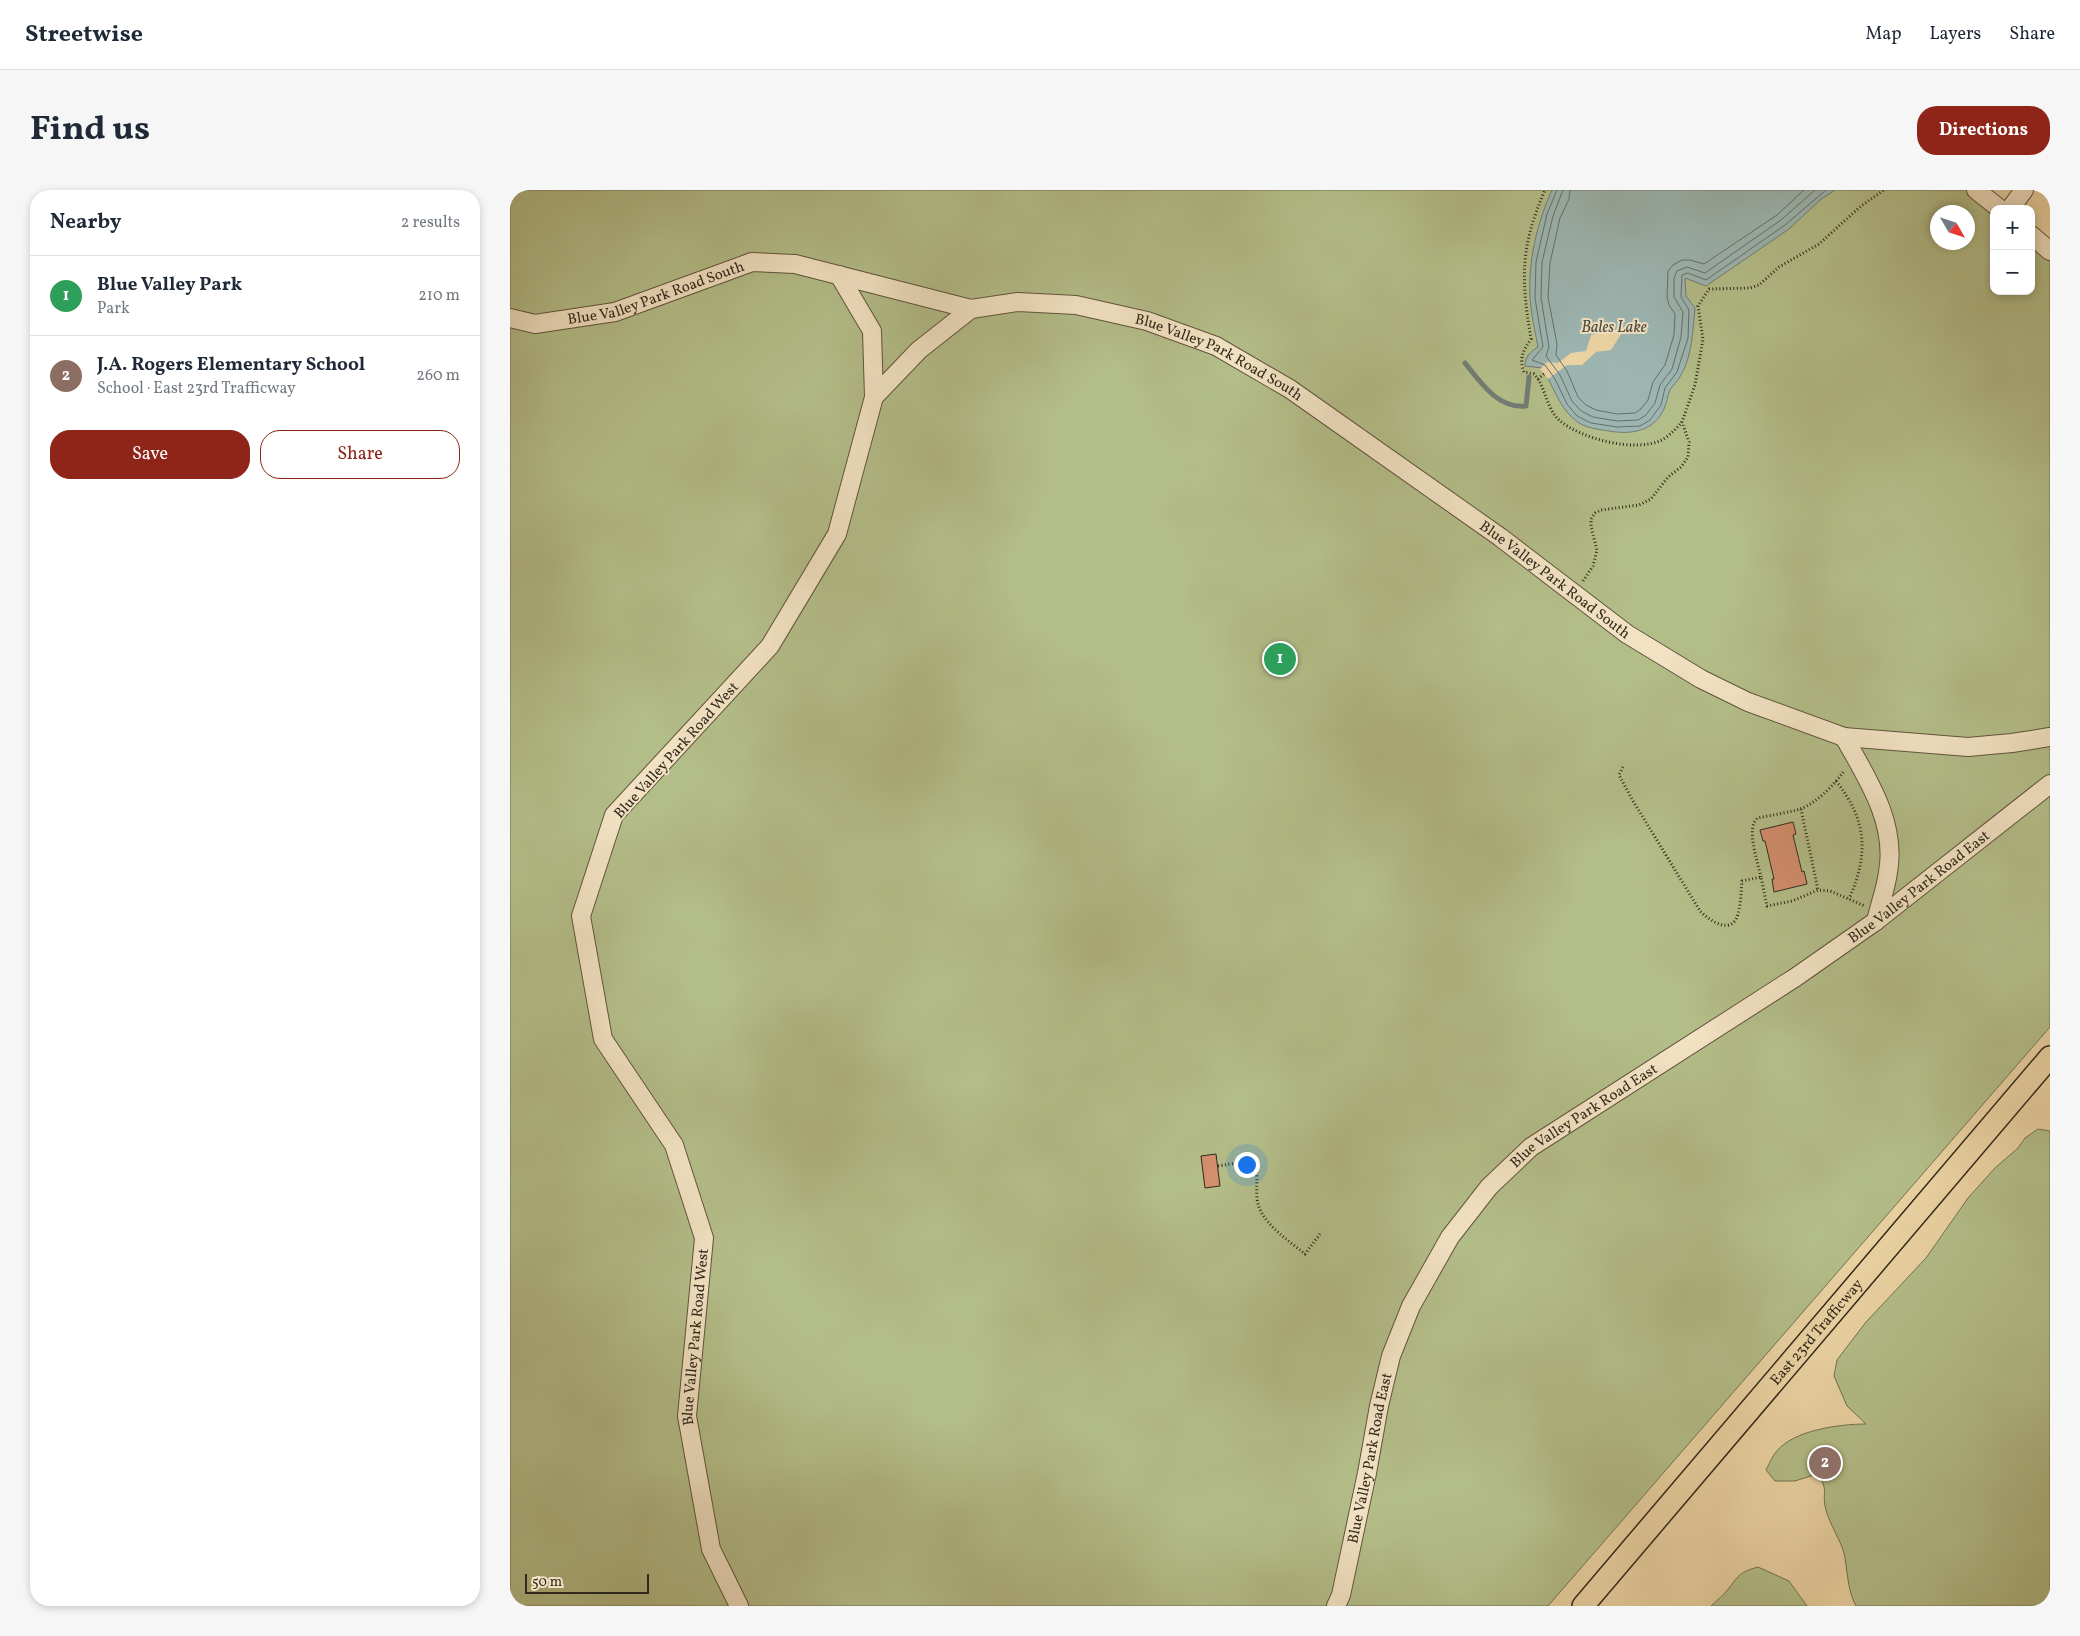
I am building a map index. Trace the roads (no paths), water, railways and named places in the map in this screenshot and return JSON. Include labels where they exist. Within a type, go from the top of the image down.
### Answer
[{"type":"main road","name":"East 23rd Trafficway","points":[[1583,1606],[2047,1067]]},
{"type":"street","points":[[1976,190],[1995,205]]},
{"type":"street","points":[[2013,205],[2024,190]]},
{"type":"street","points":[[2035,238],[2050,251]]},
{"type":"street","name":"Blue Valley Park Road South","points":[[510,318],[535,324],[615,312],[752,262],[796,264],[970,309],[1018,302],[1076,305],[1147,321],[1216,346],[1290,389],[1500,537],[1626,634],[1701,679],[1748,702],[1844,738],[1968,746],[2012,743],[2050,737]]},
{"type":"street","name":"Blue Valley Park Road West","points":[[740,1606],[711,1549],[687,1416],[704,1238],[674,1145],[603,1039],[581,916],[614,815],[770,646],[837,534],[874,397],[872,331],[839,275]]},
{"type":"street","name":"Blue Valley Park Road West","points":[[874,397],[919,350],[970,309]]},
{"type":"street","points":[[1844,738],[1868,779],[1882,812],[1889,844],[1889,870],[1877,916]]},
{"type":"street","name":"Blue Valley Park Road East","points":[[1336,1606],[1341,1594],[1391,1356],[1411,1306],[1450,1237],[1489,1188],[1531,1147],[1796,977],[2050,784]]},
{"type":"water","name":"Bales Lake","points":[[1552,190],[1835,190],[1820,200],[1789,229],[1706,286],[1685,278],[1686,296],[1695,308],[1691,343],[1685,368],[1670,390],[1660,416],[1654,422],[1648,427],[1634,432],[1618,432],[1595,429],[1578,422],[1564,408],[1542,368],[1525,366],[1528,355],[1538,347],[1531,304],[1530,270],[1538,229]]},
{"type":"waterway","points":[[1465,363],[1491,393],[1499,399],[1516,406],[1526,406],[1529,377]]},
{"type":"place","name":"Blue Valley Park","points":[[1280,659]]},
{"type":"place","name":"J.A. Rogers Elementary School","points":[[1825,1463]]}]
